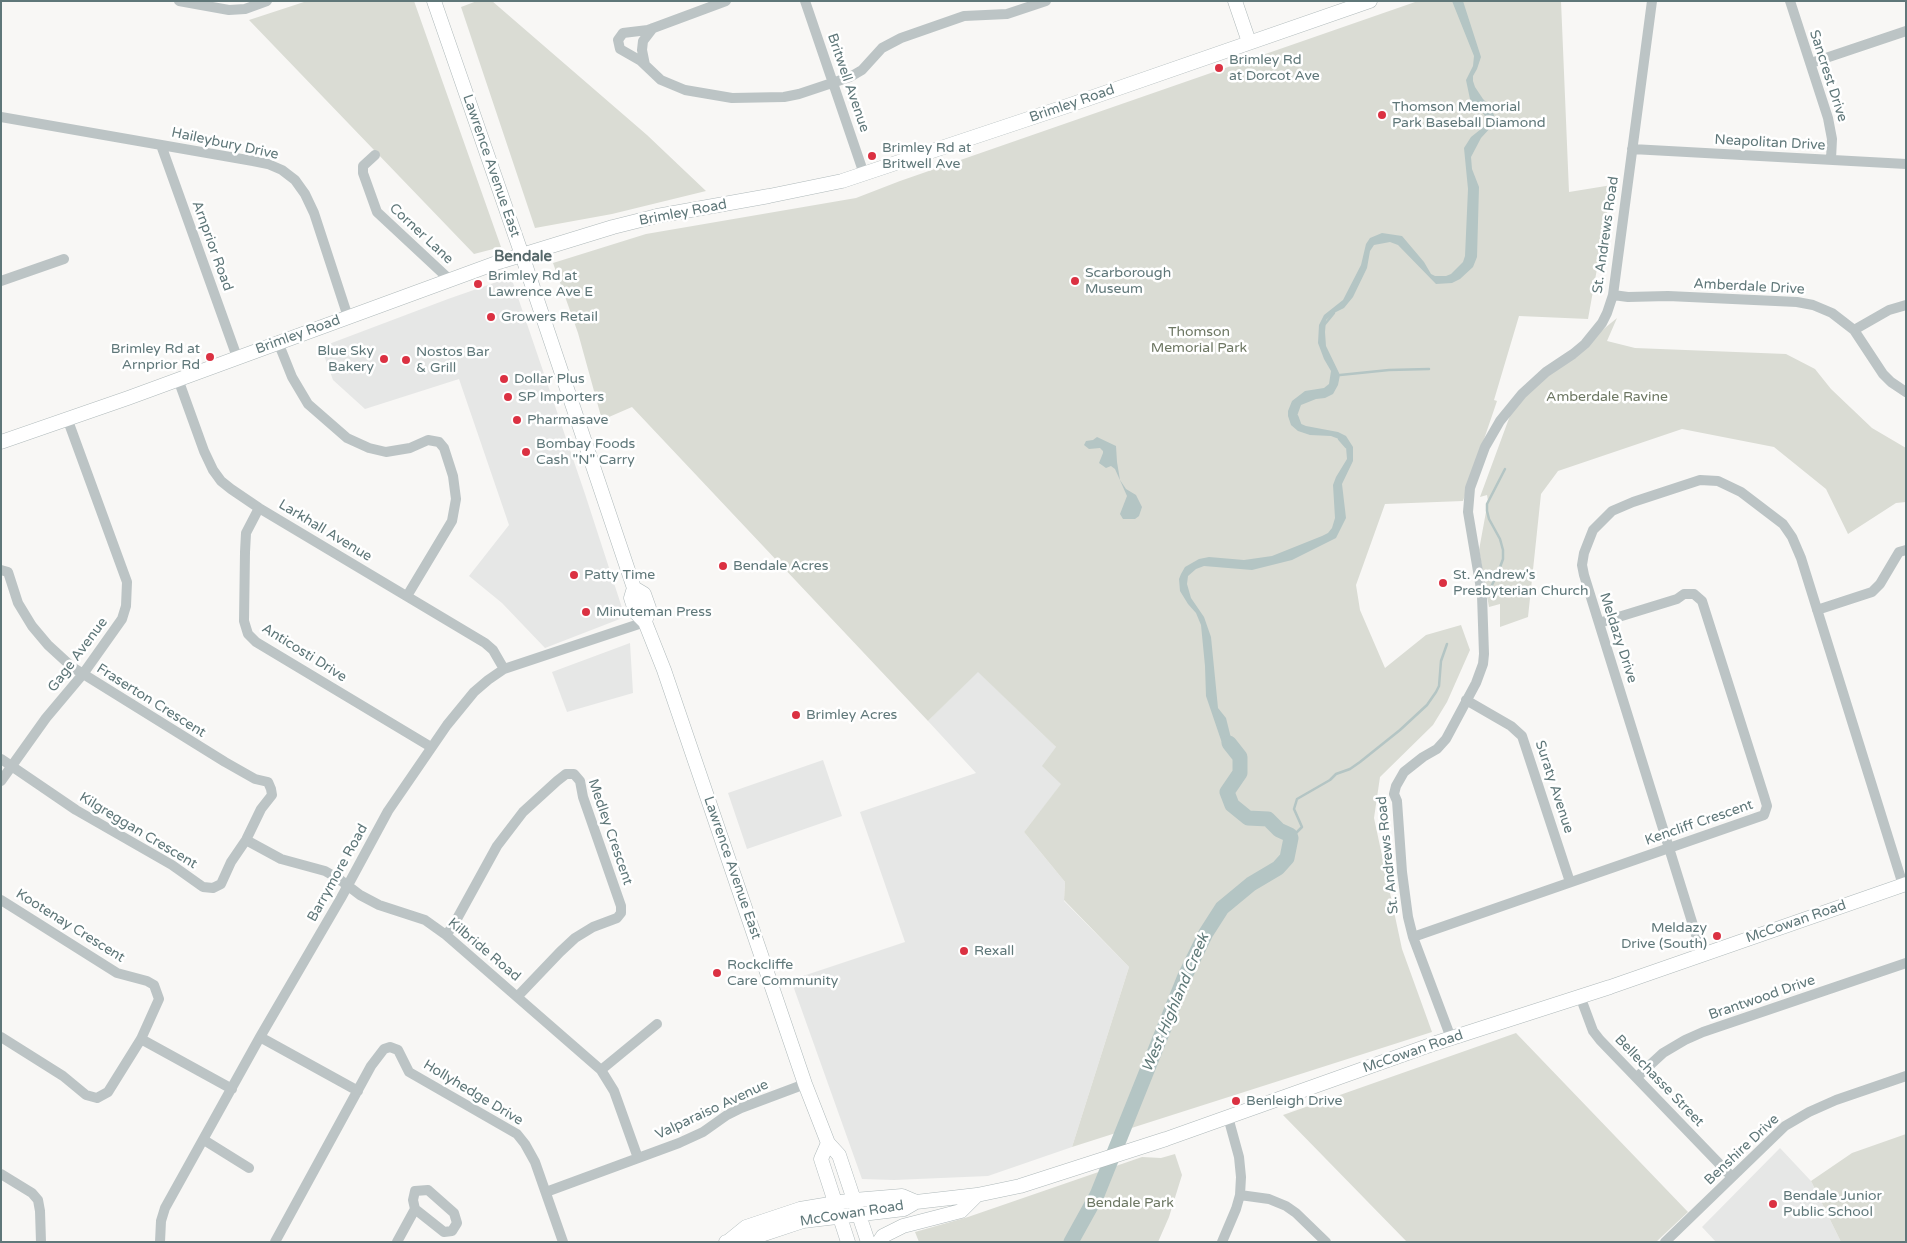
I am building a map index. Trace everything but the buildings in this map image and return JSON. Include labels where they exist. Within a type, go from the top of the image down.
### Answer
[{"type":"main road","name":"Lawrence Avenue East","points":[[434,1],[634,588],[644,594],[647,601],[649,608],[645,622],[664,670],[805,1084],[828,1143],[839,1155],[868,1242]]},
{"type":"main road","points":[[1235,1],[1249,42]]},
{"type":"main road","name":"Brimley Road","points":[[1,442],[522,255],[613,227],[657,216],[769,196],[864,174],[1370,1]]},
{"type":"main road","name":"McCowan Road","points":[[836,1209],[859,1213],[904,1209],[916,1202],[977,1195],[1020,1186],[1166,1139],[1450,1038],[1580,996],[1905,885]]},
{"type":"main road","points":[[828,1143],[821,1159],[848,1242]]},
{"type":"main road","points":[[879,1242],[883,1236],[903,1226],[961,1211],[977,1195]]},
{"type":"main road","name":"McCowan Road","points":[[728,1241],[749,1239],[836,1209],[854,1200],[902,1196],[916,1202]]},
{"type":"street","points":[[179,1],[229,10],[244,9],[266,1]]},
{"type":"street","points":[[726,1],[654,27],[624,33],[618,40],[620,49],[646,66],[661,80],[685,90],[732,98],[784,97],[850,77],[862,70],[882,48],[893,41],[964,16],[1007,14],[1046,1]]},
{"type":"street","name":"Britwell Avenue","points":[[805,1],[864,174]]},
{"type":"street","name":"St. Andrews Road","points":[[1450,1038],[1413,937],[1408,917],[1402,872],[1397,801],[1394,794],[1404,772],[1438,748],[1446,739],[1476,683],[1483,664],[1482,595],[1468,512],[1470,488],[1482,455],[1500,421],[1522,394],[1546,372],[1573,354],[1592,337],[1605,318],[1613,295],[1652,1]]},
{"type":"street","name":"Sancrest Drive","points":[[1790,1],[1831,126],[1830,160]]},
{"type":"street","points":[[646,66],[642,50],[643,41],[654,27]]},
{"type":"street","points":[[1810,63],[1906,31]]},
{"type":"street","name":"Haileybury Drive","points":[[1,116],[268,164],[282,170],[295,180],[306,194],[348,317]]},
{"type":"street","name":"Arnprior Road","points":[[161,145],[237,357]]},
{"type":"street","name":"Neapolitan Drive","points":[[1632,149],[1906,164]]},
{"type":"street","name":"Corner Lane","points":[[375,155],[363,166],[363,173],[377,212],[450,280]]},
{"type":"street","points":[[1,281],[64,259]]},
{"type":"street","name":"Amberdale Drive","points":[[1613,295],[1797,302],[1813,305],[1832,313],[1854,330],[1883,374],[1906,392]]},
{"type":"street","points":[[1854,330],[1889,310],[1906,305]]},
{"type":"street","points":[[278,342],[292,378],[308,404],[347,438],[369,448],[386,452],[410,448],[428,440],[440,442],[444,448],[453,476],[456,499],[452,521],[408,596]]},
{"type":"street","name":"Larkhall Avenue","points":[[178,379],[213,470],[231,490],[485,643],[493,650],[504,669]]},
{"type":"street","name":"Gage Avenue","points":[[1,781],[46,718],[82,674],[122,619],[127,600],[127,582],[67,418]]},
{"type":"street","name":"Meldazy Drive","points":[[1702,954],[1582,564],[1586,543],[1593,530],[1612,511],[1621,506],[1685,485],[1708,480],[1718,481],[1733,487],[1783,524],[1792,537],[1817,610],[1905,885]]},
{"type":"street","name":"Anticosti Drive","points":[[259,508],[246,533],[244,621],[248,634],[256,642],[430,747]]},
{"type":"street","points":[[1817,610],[1872,592],[1880,584],[1899,552],[1906,550]]},
{"type":"street","name":"Fraserton Crescent","points":[[1,570],[8,572],[18,603],[32,626],[48,645],[82,674],[225,762],[255,779],[268,782],[272,789],[272,795],[261,809],[246,840]]},
{"type":"street","name":"Kencliff Crescent","points":[[1413,937],[1764,815],[1767,806],[1702,601],[1690,593],[1599,623]]},
{"type":"street","name":"Barrymore Road","points":[[160,1242],[161,1221],[165,1208],[348,886],[388,811],[430,747],[474,692],[504,669],[645,622]]},
{"type":"street","name":"Suraty Avenue","points":[[1466,700],[1511,726],[1522,736],[1570,882]]},
{"type":"street","name":"Kilgreggan Crescent","points":[[1,759],[76,810],[179,870],[203,887],[213,888],[221,884],[231,862],[246,840]]},
{"type":"street","name":"Medley Crescent","points":[[446,935],[453,926],[497,846],[523,812],[556,781],[566,774],[574,774],[580,781],[583,798],[621,906],[621,913],[610,922],[584,931],[567,944],[518,997]]},
{"type":"street","name":"Kilbride Road","points":[[246,840],[281,860],[325,871],[379,904],[425,920],[446,935],[601,1070],[614,1091],[638,1158]]},
{"type":"street","name":"Kootenay Crescent","points":[[1,900],[117,972],[148,981],[154,985],[159,999],[141,1039]]},
{"type":"street","name":"Brantwood Drive","points":[[1636,1077],[1663,1053],[1703,1032],[1906,964]]},
{"type":"street","name":"Bellechasse Street","points":[[1580,996],[1594,1031],[1606,1047],[1732,1177]]},
{"type":"street","points":[[601,1070],[657,1024]]},
{"type":"street","points":[[1,1037],[63,1076],[86,1095],[98,1098],[108,1092],[141,1039],[232,1089]]},
{"type":"street","points":[[260,1038],[358,1091]]},
{"type":"street","name":"Hollyhedge Drive","points":[[275,1242],[371,1066],[380,1054],[390,1047],[398,1050],[409,1072],[516,1134],[525,1144],[532,1156],[546,1192],[563,1242]]},
{"type":"street","name":"Benshire Drive","points":[[1665,1242],[1785,1126],[1836,1100],[1906,1076]]},
{"type":"street","name":"Valparaiso Avenue","points":[[546,1192],[689,1139],[741,1108],[805,1084]]},
{"type":"street","points":[[1222,1242],[1240,1195],[1239,1157],[1228,1117]]},
{"type":"street","points":[[204,1140],[249,1168]]},
{"type":"street","points":[[1,1174],[32,1193],[38,1200],[41,1242]]},
{"type":"street","points":[[397,1242],[415,1209],[413,1200],[415,1191],[428,1190],[454,1213],[457,1223],[452,1231],[444,1232],[415,1209]]},
{"type":"street","points":[[1240,1195],[1269,1199],[1286,1206],[1326,1242]]},
{"type":"shaded area","points":[[1452,1],[1463,1],[1481,57],[1473,76],[1473,81],[1494,115],[1492,126],[1481,138],[1471,157],[1472,169],[1479,187],[1477,257],[1473,267],[1460,279],[1452,283],[1436,284],[1398,245],[1390,242],[1374,245],[1370,251],[1367,268],[1353,297],[1344,308],[1326,320],[1326,346],[1340,375],[1338,385],[1333,394],[1301,405],[1297,416],[1299,423],[1306,426],[1338,432],[1346,436],[1353,447],[1353,461],[1342,484],[1346,518],[1336,538],[1292,560],[1252,570],[1204,566],[1196,569],[1188,576],[1187,584],[1191,598],[1204,617],[1211,637],[1218,708],[1226,718],[1232,742],[1222,743],[1206,696],[1201,625],[1196,613],[1180,591],[1179,579],[1185,567],[1199,559],[1209,557],[1244,560],[1272,556],[1322,536],[1332,528],[1335,518],[1333,485],[1347,459],[1346,447],[1339,439],[1331,436],[1310,435],[1298,431],[1291,425],[1288,411],[1292,401],[1305,391],[1324,388],[1329,384],[1331,371],[1318,343],[1319,325],[1324,315],[1343,300],[1361,265],[1366,244],[1370,238],[1382,233],[1402,236],[1424,262],[1431,274],[1435,276],[1451,274],[1463,262],[1465,256],[1468,189],[1464,148],[1471,137],[1486,125],[1488,121],[1470,99],[1466,80],[1473,66],[1474,56]]},
{"type":"shaded area","points":[[511,277],[625,617],[545,648],[502,603],[469,576],[509,525],[459,379],[365,409],[333,380],[321,347]]},
{"type":"shaded area","points":[[1097,437],[1116,446],[1120,480],[1126,489],[1136,495],[1142,507],[1139,516],[1135,519],[1123,519],[1120,514],[1127,496],[1115,469],[1111,466],[1106,468],[1099,463],[1103,451],[1100,448],[1089,449],[1084,445],[1086,441]]},
{"type":"shaded area","points":[[630,643],[633,693],[567,712],[552,672]]},
{"type":"shaded area","points":[[978,671],[1056,747],[1062,784],[1024,832],[1065,882],[1064,901],[1129,967],[1072,1147],[988,1176],[894,1180],[862,1179],[791,980],[905,942],[860,812],[976,773],[928,721]]},
{"type":"shaded area","points":[[823,760],[842,816],[747,849],[728,793]]},
{"type":"shaded area","name":"Bendale Junior Public School","points":[[1780,1148],[1811,1181],[1841,1242],[1716,1242],[1702,1227]]},
{"type":"green space","points":[[307,1],[414,1],[501,247],[474,254],[249,20]]},
{"type":"green space","points":[[477,1],[492,1],[647,135],[706,191],[612,214],[535,228],[461,7]]},
{"type":"green space","name":"Thomson Memorial Park","points":[[1418,1],[1561,1],[1569,192],[1612,185],[1588,319],[1519,316],[1494,400],[1497,401],[1463,501],[1385,504],[1356,585],[1360,610],[1385,668],[1426,635],[1461,625],[1470,650],[1447,702],[1433,725],[1380,777],[1374,818],[1402,949],[1432,1032],[1072,1147],[1129,967],[1064,900],[1065,882],[1024,832],[1061,784],[1042,766],[1056,747],[978,672],[928,721],[632,407],[602,420],[578,333],[553,263],[646,234],[856,198]]},
{"type":"green space","name":"Amberdale Ravine","points":[[1617,318],[1607,341],[1635,348],[1786,354],[1815,369],[1831,389],[1872,428],[1906,448],[1906,502],[1896,503],[1848,534],[1826,489],[1774,447],[1682,429],[1558,471],[1541,494],[1528,617],[1500,627],[1500,604],[1489,607],[1479,550],[1488,501],[1487,495],[1480,497],[1515,402]]},
{"type":"green space","points":[[1516,1033],[1688,1212],[1656,1242],[1407,1242],[1283,1115]]},
{"type":"green space","points":[[1906,1134],[1906,1242],[1841,1242],[1811,1181],[1852,1153]]},
{"type":"green space","name":"Bendale Park","points":[[1175,1154],[1182,1175],[1169,1217],[1158,1242],[919,1242],[915,1232],[968,1217],[1142,1157],[1161,1158]]},
{"type":"waterway","name":"West Highland Creek","points":[[1325,324],[1334,313]]},
{"type":"waterway","points":[[1340,375],[1389,370],[1429,369]]},
{"type":"waterway","name":"West Highland Creek","points":[[1297,416],[1300,424]]},
{"type":"waterway","name":"West Highland Creek","points":[[1339,439],[1346,447]]},
{"type":"waterway","points":[[1486,598],[1503,559],[1500,539],[1489,519],[1487,504],[1505,469]]},
{"type":"waterway","points":[[1291,838],[1302,827],[1294,809],[1297,799],[1330,780],[1336,774],[1350,769],[1360,762],[1400,730],[1427,705],[1439,686],[1441,661],[1447,644]]},
{"type":"waterway","name":"West Highland Creek","points":[[1071,1242],[1097,1195],[1185,976],[1206,933],[1222,908],[1251,884],[1278,868],[1287,858],[1290,835],[1279,830],[1268,819],[1248,818],[1232,805],[1227,792],[1240,773],[1240,757],[1229,743]]},
{"type":"place","name":"Brimley Rd at Dorcot Ave","points":[[1219,68]]},
{"type":"place","name":"Thomson Memorial Park Baseball Diamond","points":[[1382,115]]},
{"type":"place","name":"Brimley Rd at Britwell Ave","points":[[872,156]]},
{"type":"place","name":"Scarborough Museum","points":[[1075,281]]},
{"type":"place","name":"Brimley Rd at Lawrence Ave E","points":[[478,284]]},
{"type":"place","name":"Growers Retail","points":[[491,317]]},
{"type":"place","name":"Brimley Rd at Arnprior Rd","points":[[210,357]]},
{"type":"place","name":"Blue Sky Bakery","points":[[384,359]]},
{"type":"place","name":"Nostos Bar & Grill","points":[[406,360]]},
{"type":"place","name":"Dollar Plus","points":[[504,379]]},
{"type":"place","name":"SP Importers","points":[[508,397]]},
{"type":"place","name":"Pharmasave","points":[[517,420]]},
{"type":"place","name":"Bombay Foods Cash \"N\" Carry","points":[[526,452]]},
{"type":"place","name":"Bendale Acres","points":[[723,566]]},
{"type":"place","name":"Patty Time","points":[[574,575]]},
{"type":"place","name":"St. Andrew's Presbyterian Church","points":[[1443,583]]},
{"type":"place","name":"Minuteman Press","points":[[586,612]]},
{"type":"place","name":"Brimley Acres","points":[[796,715]]},
{"type":"place","name":"Meldazy Drive (South)","points":[[1717,936]]},
{"type":"place","name":"Rexall","points":[[964,951]]},
{"type":"place","name":"Rockcliffe Care Community","points":[[717,973]]},
{"type":"place","name":"Benleigh Drive","points":[[1236,1101]]},
{"type":"place","name":"Bendale Junior Public School","points":[[1773,1204]]},
{"type":"district","name":"Bendale","points":[[523,257]]}]
